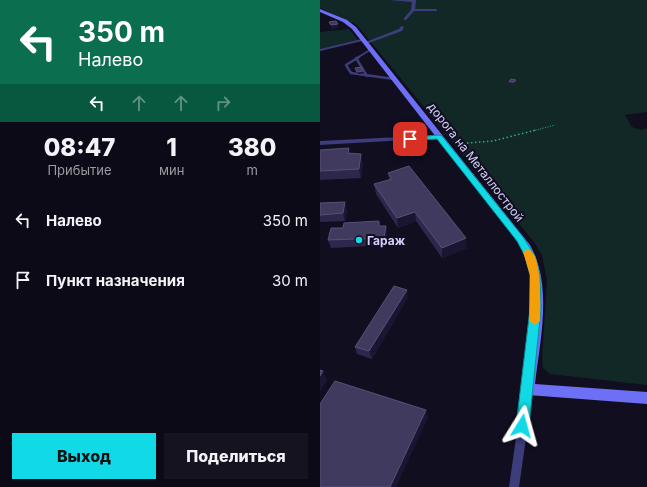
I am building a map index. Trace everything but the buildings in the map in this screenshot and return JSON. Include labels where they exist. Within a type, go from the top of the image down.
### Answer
[{"type":"street","points":[[392,0],[414,0],[413,10],[405,19]]},
{"type":"street","name":"дорога на Металлострой","points":[[320,10],[345,21],[354,28],[520,239],[530,256],[535,275],[536,300],[528,389],[514,487]]},
{"type":"street","points":[[366,44],[401,30],[402,27]]},
{"type":"street","points":[[320,143],[439,137]]},
{"type":"street","points":[[528,389],[647,398]]},
{"type":"lane","points":[[413,10],[436,10]]},
{"type":"lane","points":[[320,50],[366,44]]},
{"type":"lane","points":[[366,44],[356,58],[346,65],[351,73],[394,79]]},
{"type":"lane","points":[[356,58],[367,76]]},
{"type":"path","points":[[454,144],[466,145],[498,140],[555,125]]},
{"type":"green space","points":[[320,0],[647,0],[647,112],[625,115],[632,127],[641,130],[647,128],[647,385],[550,374],[543,368],[542,358],[547,280],[542,255],[534,242],[357,25],[320,8]]},
{"type":"green space","points":[[349,29],[358,40],[320,49],[320,32]]},
{"type":"slow traffic","points":[[528,252],[535,275],[535,321]]},
{"type":"place","name":"Гараж","points":[[359,240]]},
{"type":"route","points":[[410,139],[439,137],[520,239],[530,256],[535,275],[536,309],[531,364],[522,426]]}]
